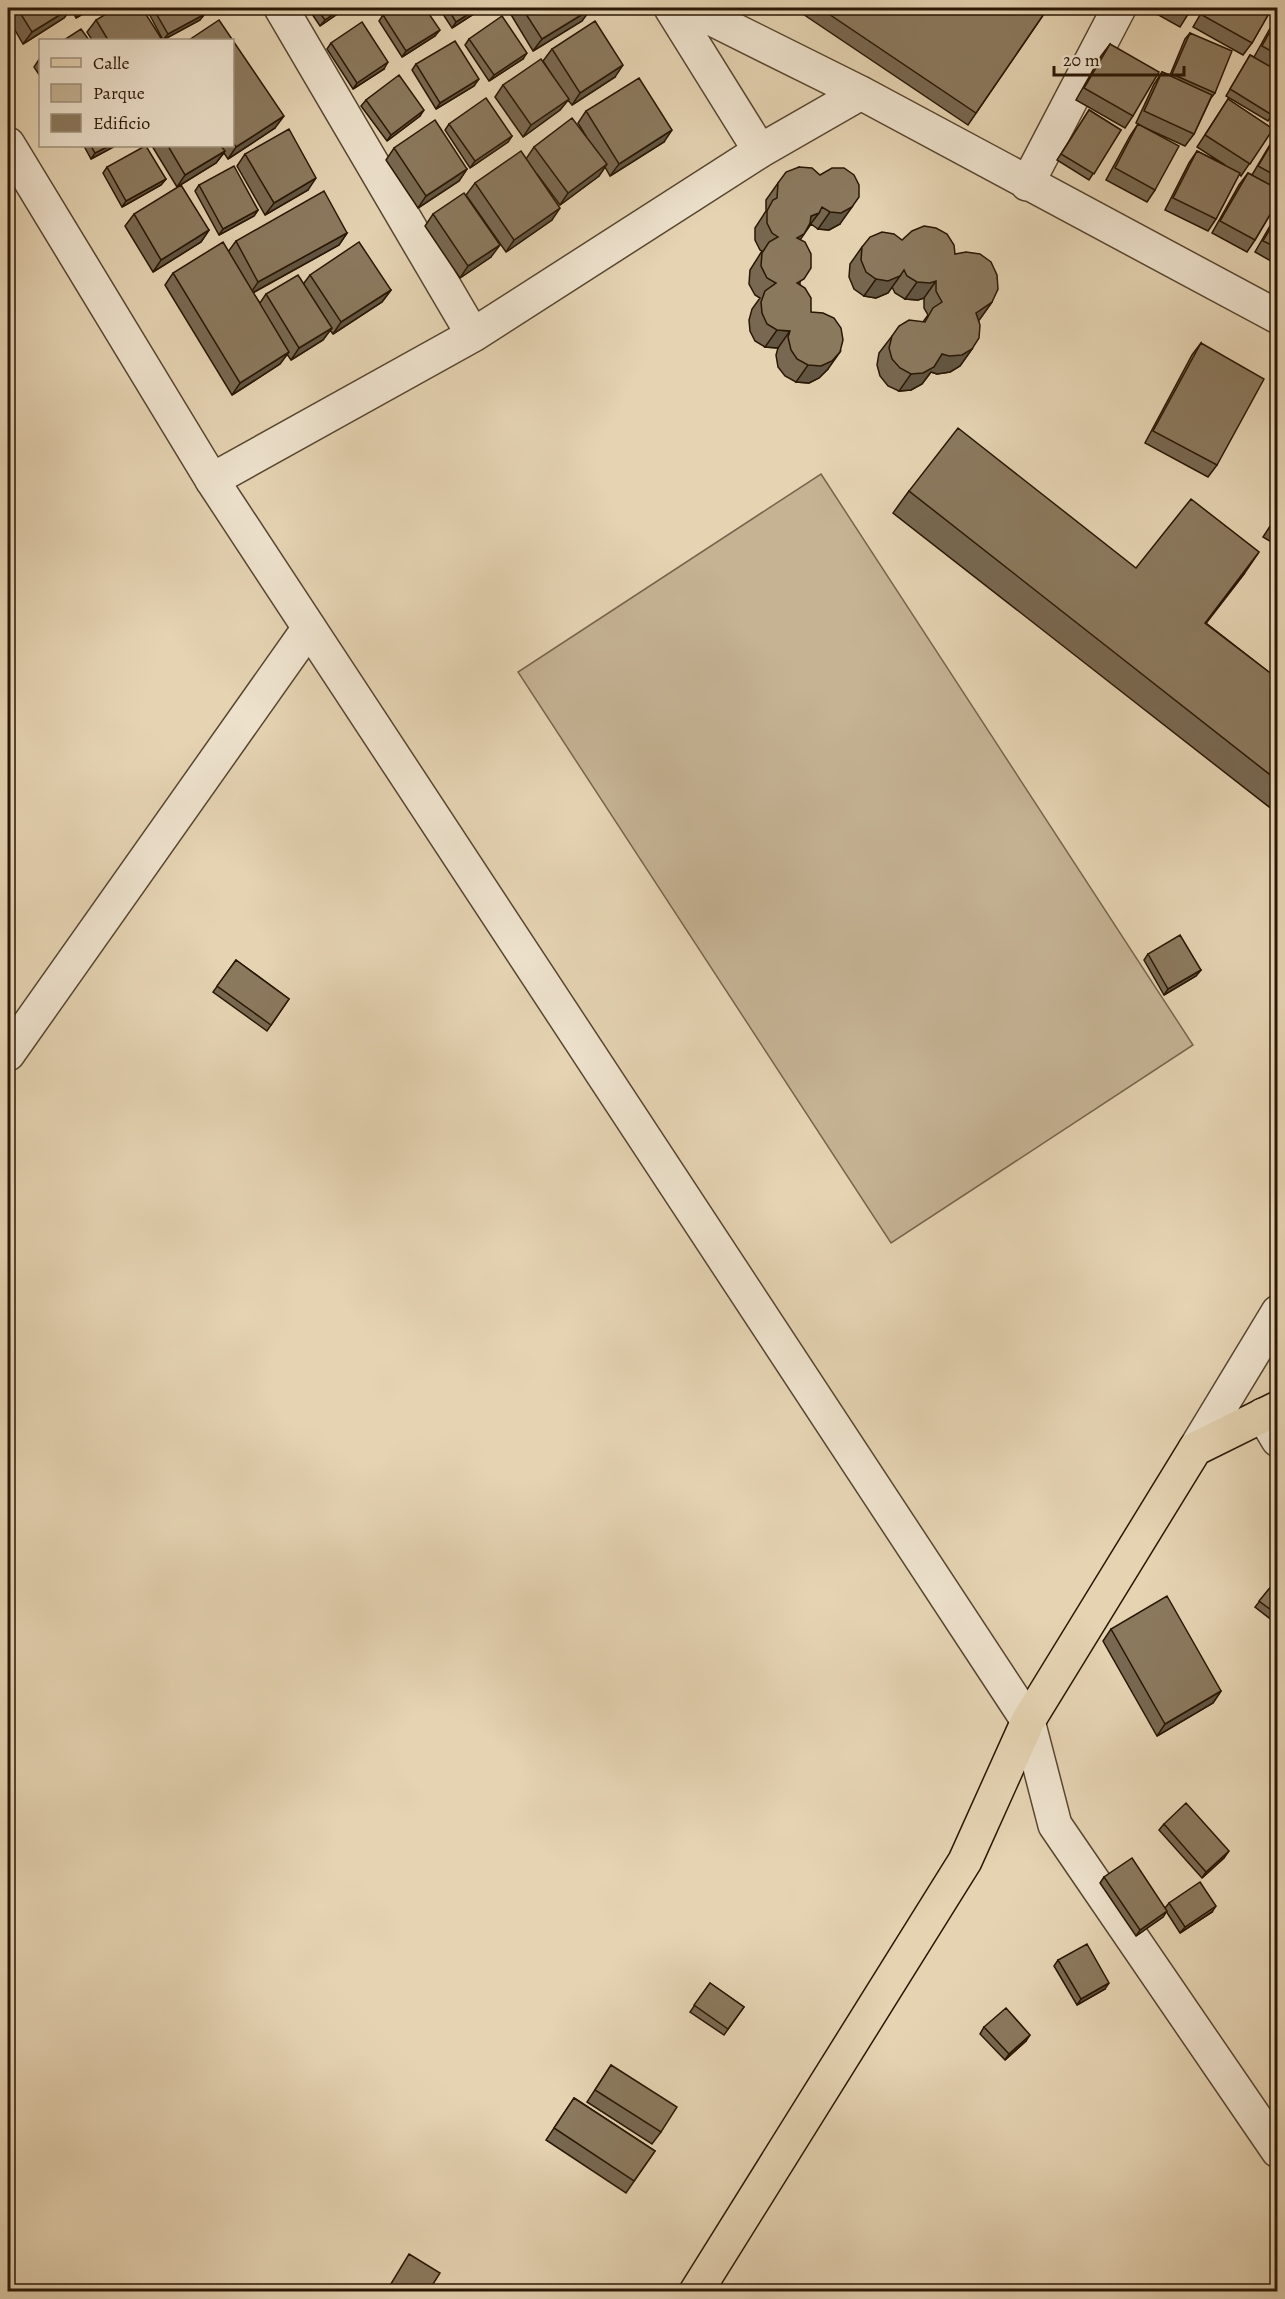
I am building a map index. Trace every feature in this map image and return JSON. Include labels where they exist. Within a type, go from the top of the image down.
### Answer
[{"type":"main road","points":[[696,2292],[965,1861],[1028,1720],[1195,1449],[1273,1421]]},
{"type":"street","points":[[281,8],[473,336]]},
{"type":"street","points":[[671,8],[760,151]]},
{"type":"street","points":[[690,8],[861,93],[1278,317]]},
{"type":"street","points":[[1027,184],[1119,8]]},
{"type":"street","points":[[212,480],[473,336],[760,151],[861,93]]},
{"type":"street","points":[[8,144],[212,480],[1028,1720],[1055,1825],[1278,2151]]},
{"type":"street","points":[[8,1054],[309,628]]},
{"type":"street","points":[[1195,1449],[1278,1312]]},
{"type":"green space","points":[[821,474],[1193,1045],[891,1243],[518,672]]},
{"type":"building","points":[[17,8],[71,8],[32,32]]},
{"type":"building","points":[[116,8],[142,8],[161,38],[107,39],[96,20]]},
{"type":"building","points":[[153,8],[201,8],[205,14],[168,34]]},
{"type":"building","points":[[316,8],[342,8],[325,20]]},
{"type":"building","points":[[395,8],[425,8],[440,30],[406,51],[383,15]]},
{"type":"building","points":[[447,8],[478,8],[456,22]]},
{"type":"building","points":[[522,8],[590,8],[591,9],[542,39]]},
{"type":"building","points":[[820,8],[1048,8],[976,113]]},
{"type":"building","points":[[1175,8],[1192,8],[1188,15]]},
{"type":"building","points":[[1206,8],[1272,8],[1252,43],[1202,15]]},
{"type":"building","points":[[502,16],[527,53],[494,75],[469,39]]},
{"type":"building","points":[[1278,17],[1278,55],[1262,46]]},
{"type":"building","points":[[219,20],[232,39],[190,39]]},
{"type":"building","points":[[595,21],[623,65],[580,93],[552,49]]},
{"type":"building","points":[[362,22],[388,62],[357,83],[331,43]]},
{"type":"building","points":[[81,29],[88,39],[66,39]]},
{"type":"building","points":[[1190,33],[1232,51],[1215,93],[1172,74]]},
{"type":"building","points":[[455,41],[479,79],[440,103],[416,64]]},
{"type":"building","points":[[234,42],[284,116],[236,147],[234,144]]},
{"type":"building","points":[[1110,44],[1159,72],[1133,116],[1084,88]]},
{"type":"building","points":[[1250,55],[1278,71],[1278,105],[1272,115],[1230,89]]},
{"type":"building","points":[[541,59],[569,99],[531,125],[503,85]]},
{"type":"building","points":[[1162,72],[1212,95],[1194,134],[1144,111]]},
{"type":"building","points":[[399,75],[424,110],[391,135],[366,100]]},
{"type":"building","points":[[639,78],[672,130],[619,164],[586,111]]},
{"type":"building","points":[[486,98],[512,136],[475,161],[449,124]]},
{"type":"building","points":[[1228,99],[1273,129],[1250,164],[1205,135]]},
{"type":"building","points":[[1089,110],[1121,130],[1094,174],[1061,154]]},
{"type":"building","points":[[572,118],[607,164],[568,193],[534,147]]},
{"type":"building","points":[[435,120],[467,169],[426,196],[394,148]]},
{"type":"building","points":[[1138,124],[1179,146],[1155,190],[1115,168]]},
{"type":"building","points":[[289,129],[316,178],[274,203],[245,154]]},
{"type":"building","points":[[1278,133],[1278,177],[1258,166]]},
{"type":"building","points":[[92,147],[107,147],[95,153]]},
{"type":"building","points":[[147,147],[166,179],[126,201],[107,167]]},
{"type":"building","points":[[169,147],[222,147],[225,151],[185,175]]},
{"type":"building","points":[[521,151],[560,208],[514,240],[475,183]]},
{"type":"building","points":[[1197,151],[1240,173],[1216,219],[1173,198]]},
{"type":"building","points":[[234,166],[258,210],[223,229],[199,185]]},
{"type":"building","points":[[799,167],[812,168],[820,175],[832,168],[844,168],[854,175],[859,185],[859,197],[852,207],[841,213],[830,212],[822,207],[819,213],[811,216],[804,234],[797,238],[805,242],[811,254],[811,268],[804,279],[797,283],[805,288],[811,298],[811,312],[823,313],[834,318],[841,328],[843,340],[840,352],[832,361],[821,366],[808,365],[797,359],[791,350],[788,337],[790,331],[777,330],[767,324],[762,313],[761,302],[765,291],[776,283],[767,278],[761,266],[762,253],[769,242],[778,237],[772,233],[767,223],[767,211],[773,200],[777,198],[778,183],[786,172]]},
{"type":"building","points":[[1248,173],[1278,189],[1278,201],[1255,240],[1220,221]]},
{"type":"building","points":[[181,185],[209,230],[161,260],[134,214]]},
{"type":"building","points":[[324,191],[347,233],[258,282],[236,241]]},
{"type":"building","points":[[464,193],[500,245],[468,266],[433,214]]},
{"type":"building","points":[[1278,215],[1278,248],[1263,241]]},
{"type":"building","points":[[924,226],[936,228],[947,234],[954,245],[955,254],[966,252],[980,254],[991,262],[997,275],[998,289],[992,302],[976,313],[980,325],[979,338],[972,349],[962,355],[942,354],[934,367],[923,373],[911,374],[900,368],[892,359],[889,348],[892,336],[899,326],[909,320],[925,322],[933,308],[942,302],[936,291],[936,281],[917,282],[907,276],[904,270],[900,276],[888,281],[876,279],[866,272],[861,260],[862,247],[870,237],[882,232],[894,234],[902,240],[912,231]]},
{"type":"building","points":[[223,242],[289,352],[240,383],[173,273]]},
{"type":"building","points":[[359,242],[391,290],[341,322],[310,275]]},
{"type":"building","points":[[298,275],[332,328],[299,348],[266,294]]},
{"type":"building","points":[[1201,343],[1264,379],[1217,465],[1153,431]]},
{"type":"building","points":[[958,428],[1136,568],[1191,499],[1259,552],[1205,623],[1278,679],[1278,781],[909,491]]},
{"type":"building","points":[[1180,935],[1201,970],[1168,989],[1148,954]]},
{"type":"building","points":[[236,960],[289,999],[271,1025],[217,986]]},
{"type":"building","points":[[1278,1578],[1278,1615],[1259,1601]]},
{"type":"building","points":[[1167,1596],[1221,1691],[1165,1724],[1111,1629]]},
{"type":"building","points":[[1186,1803],[1229,1851],[1206,1872],[1164,1824]]},
{"type":"building","points":[[1132,1858],[1167,1911],[1140,1930],[1104,1877]]},
{"type":"building","points":[[1200,1882],[1216,1906],[1185,1927],[1169,1903]]},
{"type":"building","points":[[1087,1944],[1109,1983],[1081,1999],[1058,1960]]},
{"type":"building","points":[[710,1983],[744,2007],[728,2029],[694,2005]]},
{"type":"building","points":[[1006,2008],[1030,2035],[1009,2054],[984,2027]]},
{"type":"building","points":[[611,2065],[677,2107],[661,2132],[595,2090]]},
{"type":"building","points":[[574,2098],[655,2151],[634,2181],[554,2128]]},
{"type":"building","points":[[409,2254],[440,2273],[428,2292],[386,2292]]}]
